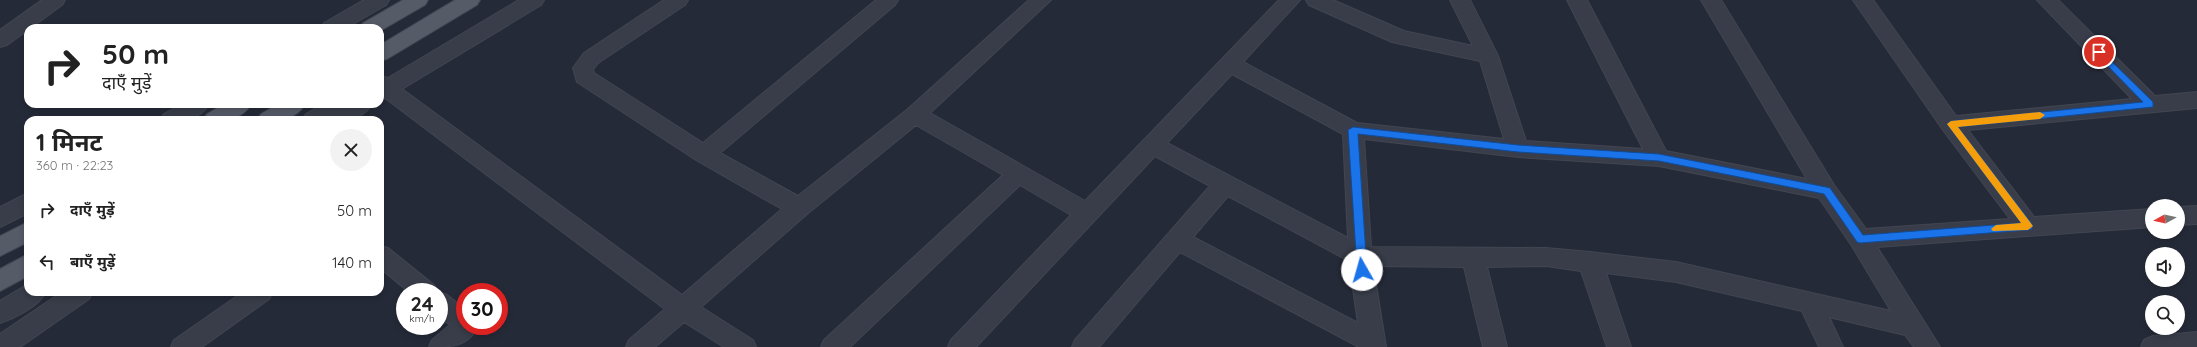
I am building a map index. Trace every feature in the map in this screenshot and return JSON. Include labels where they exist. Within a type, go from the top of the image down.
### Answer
[{"type":"main road","points":[[377,24],[418,0]]},
{"type":"main road","points":[[384,52],[470,0]]},
{"type":"main road","points":[[221,116],[234,108]]},
{"type":"main road","points":[[275,116],[288,108]]},
{"type":"main road","points":[[0,247],[24,233]]},
{"type":"main road","points":[[0,281],[24,266]]},
{"type":"street","points":[[0,40],[55,0]]},
{"type":"street","points":[[343,24],[379,0]]},
{"type":"street","points":[[384,84],[507,0]]},
{"type":"street","points":[[384,84],[534,0]]},
{"type":"street","points":[[678,0],[591,58],[583,68],[584,77],[704,154],[799,208]]},
{"type":"street","points":[[704,154],[888,0]]},
{"type":"street","points":[[638,347],[799,208],[915,114],[1041,0]]},
{"type":"street","points":[[960,347],[1290,0]]},
{"type":"street","points":[[1316,0],[1399,37],[1488,56]]},
{"type":"street","points":[[1460,0],[1488,56],[1518,149]]},
{"type":"street","points":[[1577,0],[1659,158]]},
{"type":"street","points":[[1712,0],[1826,191],[1860,239],[1913,326],[1928,347]]},
{"type":"street","points":[[1863,0],[1951,124],[2028,226]]},
{"type":"street","points":[[2047,0],[2150,104]]},
{"type":"street","points":[[1230,64],[1353,130],[1518,149],[1659,158],[1826,191]]},
{"type":"street","points":[[384,86],[682,308],[744,347]]},
{"type":"street","points":[[1951,124],[2197,100]]},
{"type":"street","points":[[178,116],[192,108]]},
{"type":"street","points":[[320,116],[332,108]]},
{"type":"street","points":[[344,116],[356,108]]},
{"type":"street","points":[[915,114],[1088,214]]},
{"type":"street","points":[[1353,130],[1360,256],[1374,345]]},
{"type":"street","points":[[1152,145],[1224,185],[1360,256],[1473,258],[1546,257],[1590,261],[1676,272],[1913,326]]},
{"type":"street","points":[[833,347],[1018,174]]},
{"type":"street","points":[[1084,347],[1224,185]]},
{"type":"street","points":[[0,218],[24,204]]},
{"type":"street","points":[[2185,216],[2197,215]]},
{"type":"street","points":[[1860,239],[2145,218]]},
{"type":"street","points":[[1178,240],[1374,345]]},
{"type":"street","points":[[384,258],[415,283]]},
{"type":"street","points":[[1473,258],[1495,347]]},
{"type":"street","points":[[1590,261],[1619,347]]},
{"type":"street","points":[[0,313],[28,296]]},
{"type":"street","points":[[0,346],[75,296]]},
{"type":"street","points":[[183,347],[255,296]]},
{"type":"street","points":[[1810,302],[1831,347]]},
{"type":"street","points":[[448,309],[456,316]]},
{"type":"street","points":[[441,347],[456,335]]},
{"type":"street","points":[[2153,347],[2197,343]]},
{"type":"slow traffic","points":[[1996,229],[2028,226],[1951,124],[2040,115]]},
{"type":"route","points":[[1362,270],[1353,130],[1518,149],[1659,158],[1826,191],[1860,239],[2028,226],[1951,124],[2150,104],[2099,52]]}]
